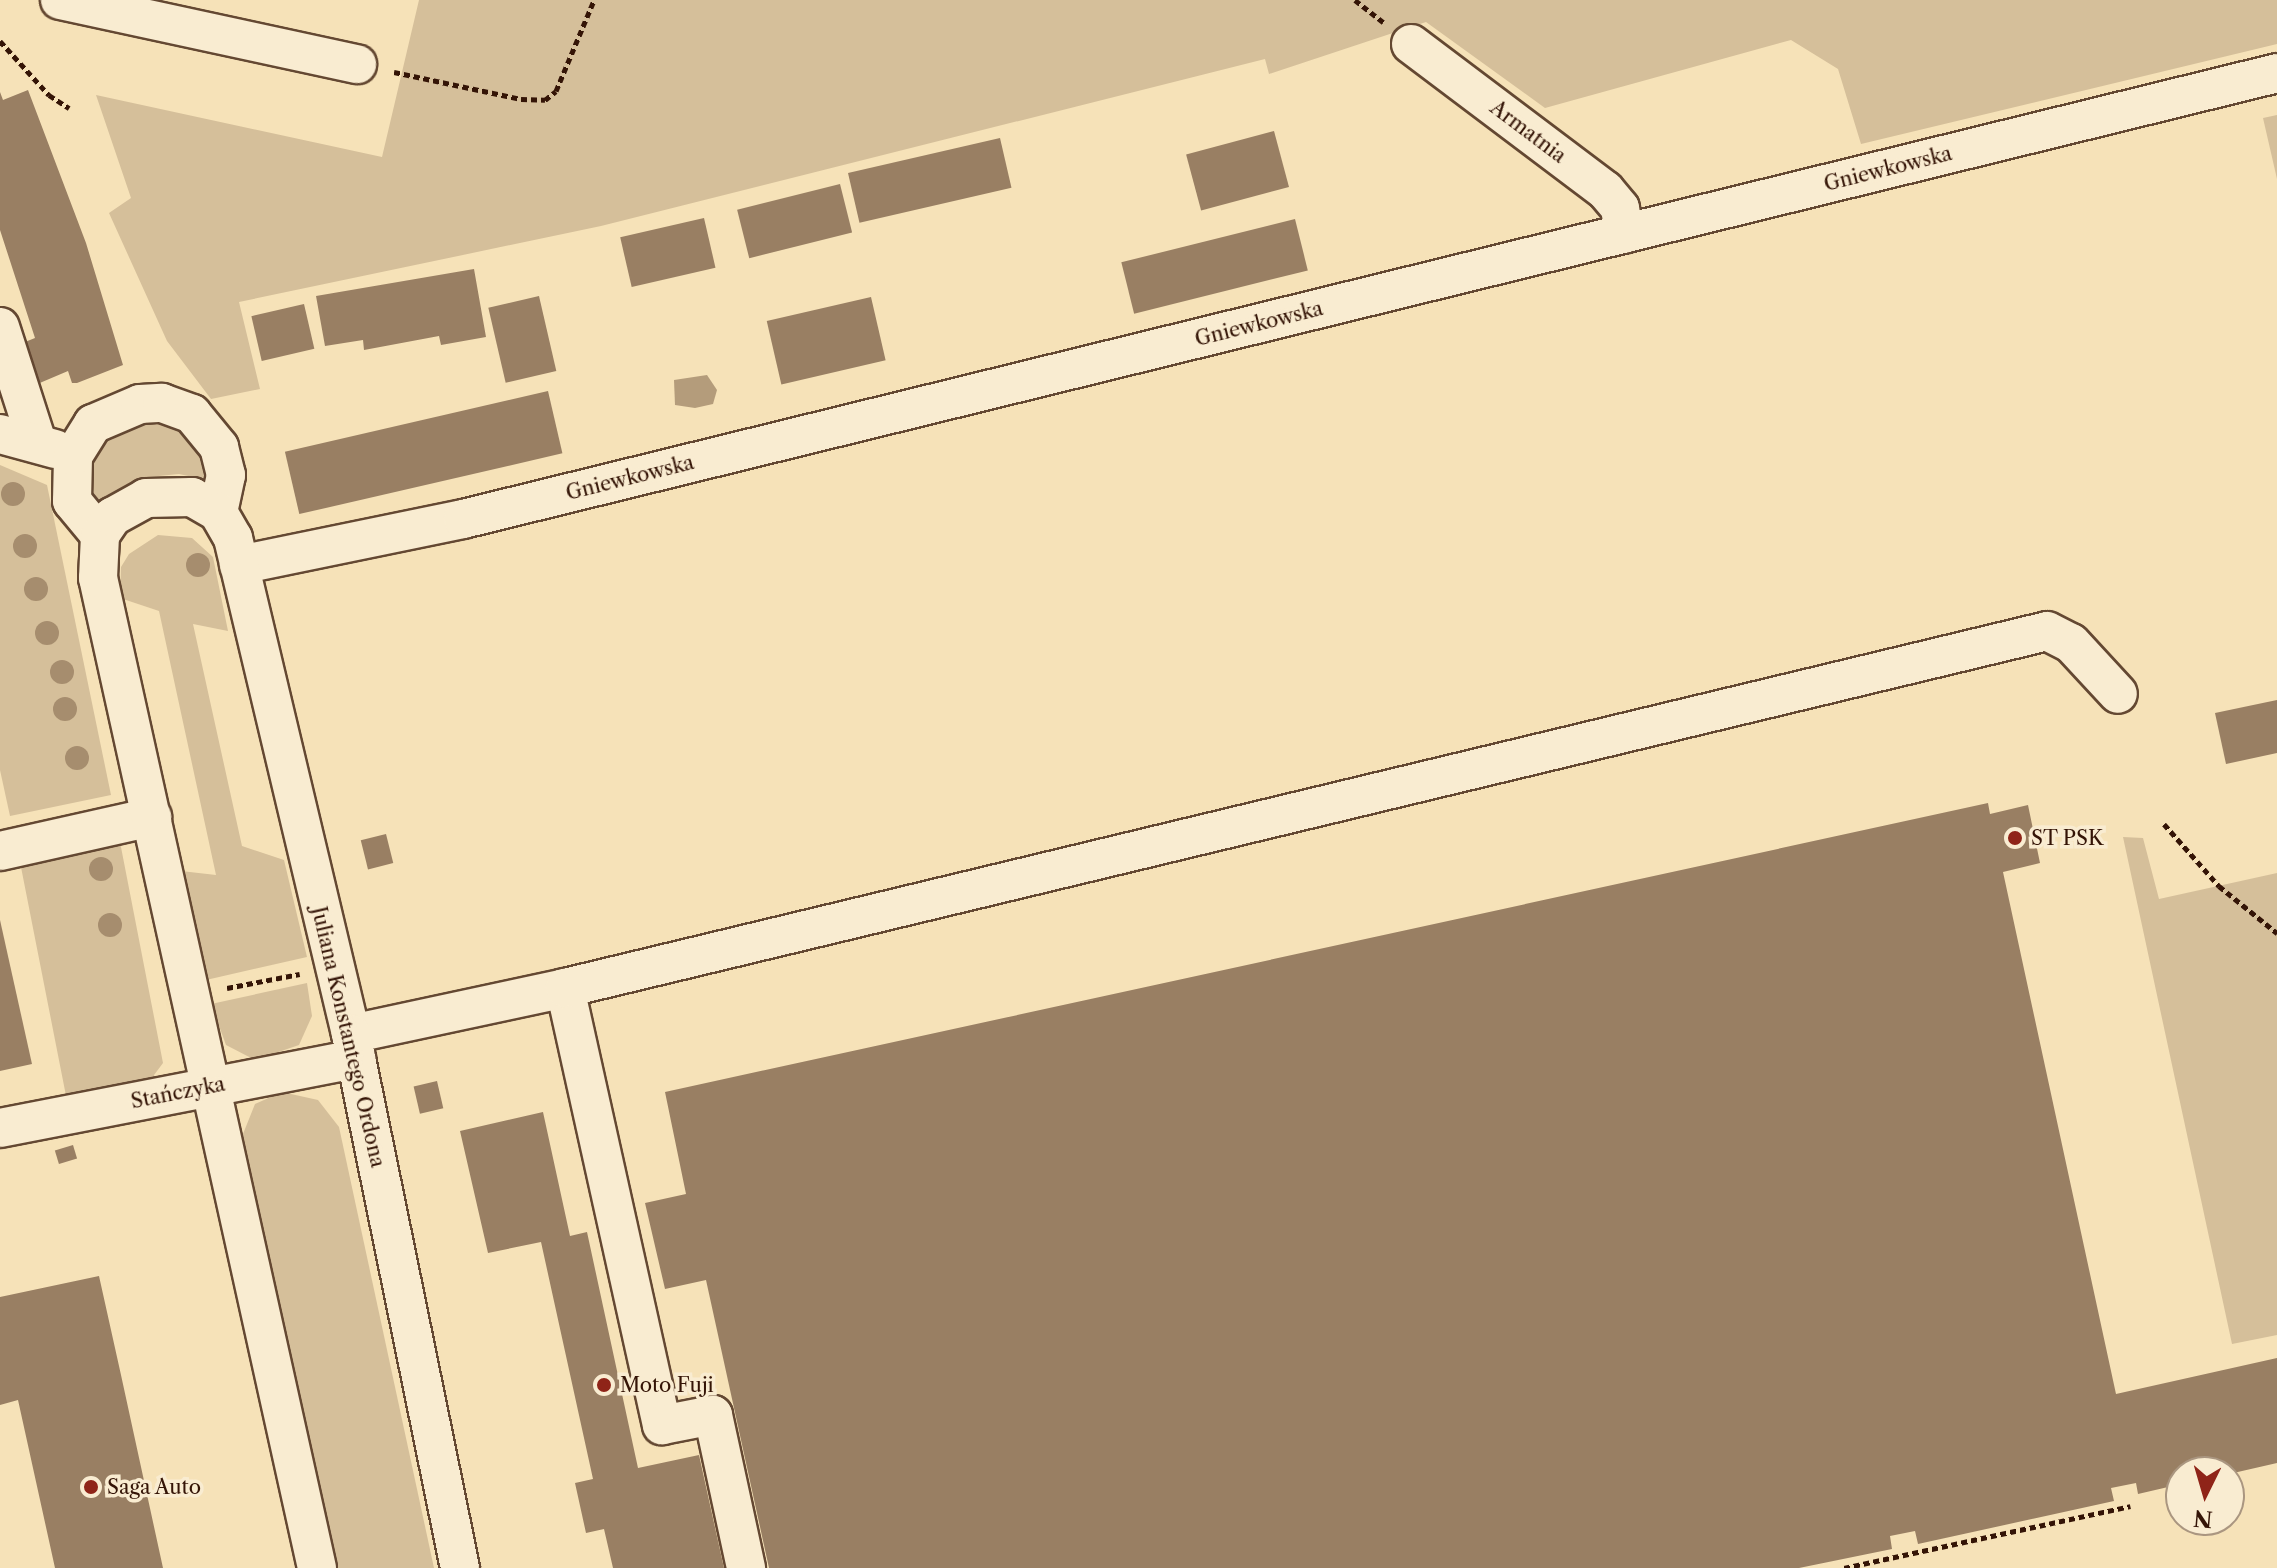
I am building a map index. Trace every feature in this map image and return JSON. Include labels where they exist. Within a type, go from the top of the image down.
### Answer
[{"type":"street","points":[[60,0],[357,64]]},
{"type":"street","name":"Armatnia","points":[[1411,44],[1605,190],[1620,208],[1624,234]]},
{"type":"street","name":"Gniewkowska","points":[[239,565],[463,519],[2277,73]]},
{"type":"street","points":[[0,327],[37,442]]},
{"type":"street","points":[[100,535],[72,501],[73,456],[93,424],[123,408],[162,403],[192,414],[219,447],[226,475],[218,512],[192,497],[146,498],[112,517],[100,535],[98,578],[317,1568]]},
{"type":"street","points":[[0,434],[37,442],[73,456]]},
{"type":"street","name":"Juliana Konstantego Ordona","points":[[218,512],[233,538],[353,1047],[460,1568]]},
{"type":"street","name":"Stańczyka","points":[[0,1128],[212,1087],[565,988],[2047,631],[2071,643],[2118,694]]},
{"type":"street","points":[[0,851],[152,817]]},
{"type":"street","points":[[565,988],[662,1425],[713,1415],[746,1568]]},
{"type":"path","points":[[357,64],[521,99],[545,100],[556,91],[594,0]]},
{"type":"path","points":[[0,41],[49,95],[69,108]]},
{"type":"path","points":[[2164,824],[2219,886],[2277,933]]},
{"type":"path","points":[[191,995],[334,967]]},
{"type":"path","points":[[1844,1568],[2130,1506]]},
{"type":"shaded area","points":[[419,0],[2277,0],[2277,44],[1861,144],[1838,69],[1791,40],[1545,108],[1426,22],[1269,74],[1265,59],[601,226],[239,302],[260,389],[211,399],[167,341],[109,213],[131,198],[96,95],[382,157]]},
{"type":"shaded area","points":[[2277,115],[2277,179],[2263,118]]},
{"type":"shaded area","points":[[707,375],[717,390],[713,404],[695,408],[675,405],[674,380]]},
{"type":"shaded area","points":[[162,422],[178,429],[200,451],[207,480],[179,474],[138,478],[89,507],[87,467],[106,433],[125,423]]},
{"type":"shaded area","points":[[0,465],[47,485],[111,795],[10,816],[0,770]]},
{"type":"shaded area","points":[[158,535],[192,538],[213,557],[228,631],[193,624],[242,846],[284,860],[307,957],[206,980],[181,871],[216,875],[159,611],[120,598],[121,567],[129,554]]},
{"type":"shaded area","points":[[2123,837],[2143,838],[2159,899],[2277,873],[2277,1335],[2232,1344]]},
{"type":"shaded area","points":[[120,842],[163,1063],[154,1075],[156,1089],[68,1106],[20,862]]},
{"type":"shaded area","points":[[307,983],[312,1016],[299,1045],[255,1060],[226,1045],[211,1004]]},
{"type":"shaded area","points":[[282,1092],[318,1100],[339,1127],[434,1568],[333,1568],[241,1139],[255,1104]]},
{"type":"building","points":[[28,90],[86,243],[123,365],[77,383],[72,383],[68,371],[35,385],[20,344],[35,338],[0,230],[0,92],[3,100]]},
{"type":"building","points":[[1274,131],[1289,187],[1201,211],[1186,155]]},
{"type":"building","points":[[1000,138],[1011,188],[859,223],[848,173]]},
{"type":"building","points":[[840,184],[852,233],[749,258],[737,210]]},
{"type":"building","points":[[704,218],[715,268],[632,287],[620,237]]},
{"type":"building","points":[[1295,219],[1308,270],[1134,314],[1121,262]]},
{"type":"building","points":[[474,269],[486,337],[441,345],[439,336],[364,350],[363,340],[325,346],[316,296]]},
{"type":"building","points":[[539,296],[556,371],[506,383],[488,308]]},
{"type":"building","points":[[871,297],[886,360],[781,384],[767,321]]},
{"type":"building","points":[[304,304],[314,349],[262,361],[251,316]]},
{"type":"building","points":[[548,391],[562,453],[299,514],[285,452]]},
{"type":"building","points":[[2277,700],[2277,753],[2226,764],[2215,713]]},
{"type":"building","points":[[1988,803],[1990,814],[2028,805],[2040,863],[2003,872],[2116,1394],[2277,1358],[2277,1463],[2245,1470],[2245,1456],[2165,1456],[2165,1488],[2138,1494],[2136,1483],[2111,1488],[2114,1501],[1918,1544],[1915,1531],[1890,1536],[1892,1549],[1799,1568],[769,1568],[706,1280],[665,1289],[645,1203],[686,1194],[665,1092]]},
{"type":"building","points":[[386,834],[393,863],[368,869],[361,840]]},
{"type":"building","points":[[0,920],[32,1064],[0,1071]]},
{"type":"building","points":[[437,1081],[443,1108],[420,1114],[414,1086]]},
{"type":"building","points":[[543,1112],[570,1236],[587,1232],[638,1468],[699,1455],[724,1568],[613,1568],[604,1529],[586,1533],[575,1483],[593,1479],[541,1242],[488,1253],[460,1131]]},
{"type":"building","points":[[73,1145],[77,1158],[59,1164],[55,1151]]},
{"type":"building","name":"Saga Auto","points":[[99,1276],[163,1568],[55,1568],[18,1400],[0,1405],[0,1297]]},
{"type":"place","name":"ST PSK","points":[[2015,838]]},
{"type":"place","name":"Moto Fuji","points":[[604,1385]]},
{"type":"place","name":"Saga Auto","points":[[91,1487]]}]
